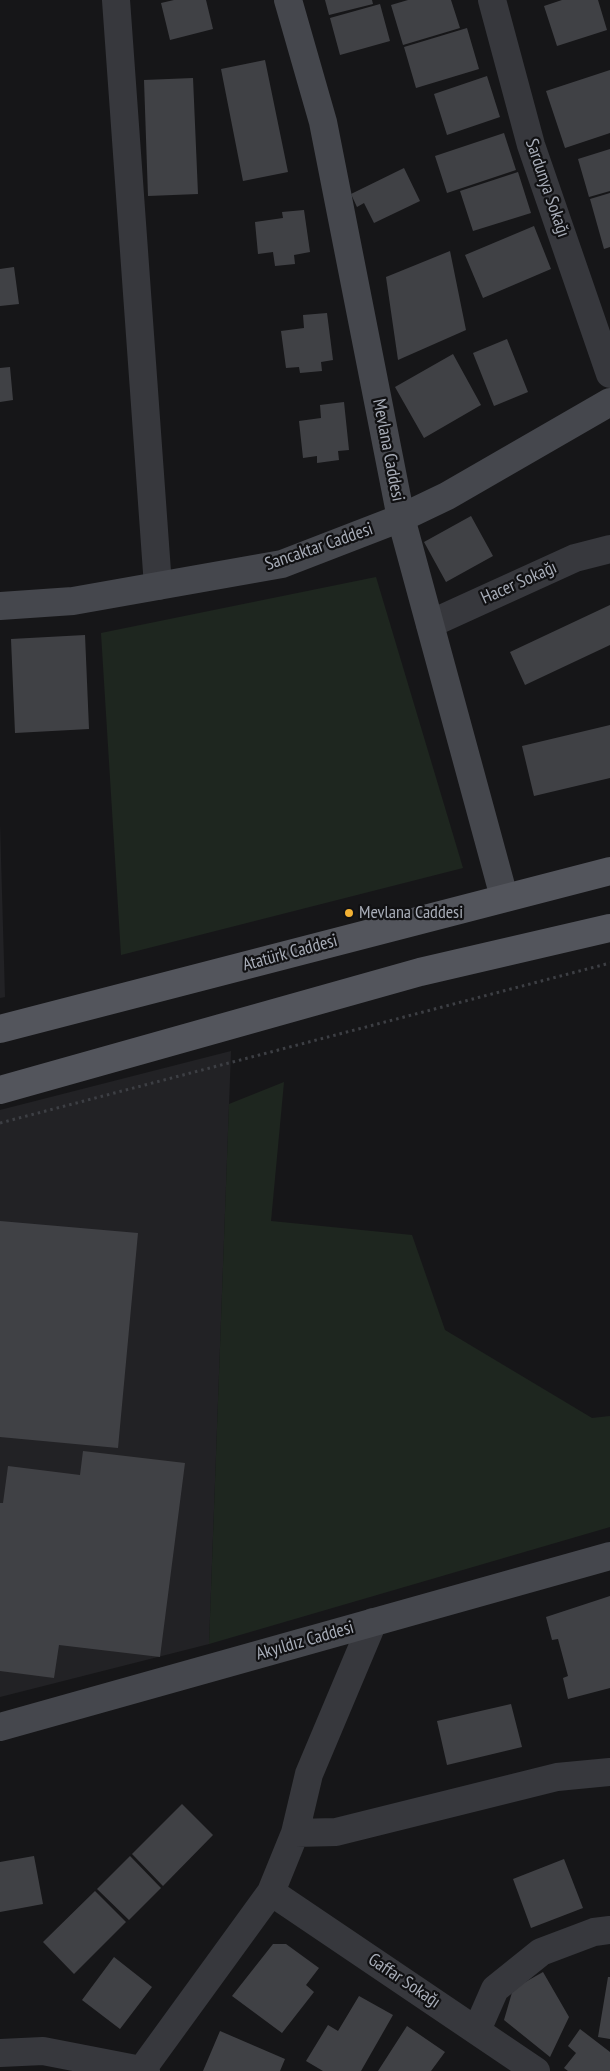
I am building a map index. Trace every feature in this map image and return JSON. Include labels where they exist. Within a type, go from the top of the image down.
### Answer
[{"type":"main road","name":"Atatürk Caddesi","points":[[0,1029],[610,871]]},
{"type":"main road","points":[[0,1090],[420,972],[610,928]]},
{"type":"street","points":[[116,0],[158,586]]},
{"type":"street","name":"Mevlana Caddesi","points":[[288,0],[323,122],[402,518],[504,897]]},
{"type":"street","name":"Sardunya Sokağı","points":[[492,0],[531,145],[610,374]]},
{"type":"street","name":"Sancaktar Caddesi","points":[[0,606],[73,601],[282,564],[402,518],[447,496],[610,402]]},
{"type":"street","name":"Hacer Sokağı","points":[[430,624],[575,558],[610,548]]},
{"type":"street","name":"Akyıldız Caddesi","points":[[0,1727],[610,1556]]},
{"type":"street","points":[[0,2053],[43,2051],[143,2070],[271,1892],[295,1833],[309,1774],[373,1622]]},
{"type":"street","points":[[295,1833],[336,1832],[557,1778],[610,1772]]},
{"type":"street","name":"Gaffar Sokağı","points":[[271,1892],[536,2071]]},
{"type":"street","points":[[477,2030],[495,1989],[541,1952],[594,1932],[610,1930]]},
{"type":"path","points":[[0,1123],[610,963]]},
{"type":"shaded area","points":[[376,577],[463,868],[121,955],[101,633]]},
{"type":"shaded area","points":[[0,824],[5,997],[0,998]]},
{"type":"shaded area","points":[[231,1051],[209,1644],[0,1697],[0,1110]]},
{"type":"shaded area","points":[[284,1082],[271,1221],[412,1235],[445,1330],[592,1418],[610,1416],[610,1527],[209,1644],[229,1104]]},
{"type":"building","points":[[174,0],[206,0],[213,29],[170,40],[161,3]]},
{"type":"building","points":[[325,0],[372,0],[373,4],[329,15]]},
{"type":"building","points":[[408,0],[451,0],[460,28],[403,45],[391,5]]},
{"type":"building","points":[[562,0],[598,0],[607,30],[557,46],[544,6]]},
{"type":"building","points":[[380,4],[390,41],[340,55],[330,18]]},
{"type":"building","points":[[467,28],[479,69],[416,88],[404,47]]},
{"type":"building","points":[[265,60],[288,172],[243,181],[221,69]]},
{"type":"building","points":[[610,70],[610,133],[565,148],[546,91]]},
{"type":"building","points":[[487,76],[500,117],[447,135],[434,94]]},
{"type":"building","points":[[193,78],[198,194],[148,196],[144,80]]},
{"type":"building","points":[[504,133],[516,170],[447,193],[435,156]]},
{"type":"building","points":[[610,149],[610,191],[589,197],[578,159]]},
{"type":"building","points":[[404,168],[420,201],[374,223],[364,203],[357,207],[351,194]]},
{"type":"building","points":[[518,172],[531,213],[473,231],[460,191]]},
{"type":"building","points":[[610,193],[610,247],[604,249],[590,199]]},
{"type":"building","points":[[304,210],[310,252],[294,255],[295,264],[275,266],[273,252],[258,254],[255,222],[283,218],[282,212]]},
{"type":"building","points":[[534,226],[551,269],[483,298],[465,255]]},
{"type":"building","points":[[450,251],[466,330],[398,360],[386,277]]},
{"type":"building","points":[[14,267],[19,304],[0,306],[0,269]]},
{"type":"building","points":[[327,313],[333,360],[321,362],[322,371],[300,373],[299,367],[286,368],[281,331],[304,328],[303,315]]},
{"type":"building","points":[[507,339],[528,392],[494,406],[473,353]]},
{"type":"building","points":[[453,354],[481,405],[424,438],[395,387]]},
{"type":"building","points":[[10,367],[13,400],[0,402],[0,368]]},
{"type":"building","points":[[344,402],[349,450],[338,451],[339,460],[317,463],[317,456],[303,458],[299,421],[321,418],[320,405]]},
{"type":"building","points":[[471,516],[493,556],[446,582],[424,542]]},
{"type":"building","points":[[610,605],[610,645],[525,685],[510,652]]},
{"type":"building","points":[[85,635],[89,729],[15,733],[11,639]]},
{"type":"building","points":[[610,725],[610,778],[534,796],[522,746]]},
{"type":"building","points":[[0,1221],[138,1233],[118,1448],[0,1437]]},
{"type":"building","points":[[83,1451],[185,1463],[160,1657],[59,1645],[54,1678],[0,1671],[0,1503],[3,1503],[8,1466],[80,1475]]},
{"type":"building","points":[[610,1596],[610,1688],[568,1699],[563,1678],[568,1676],[558,1639],[552,1640],[546,1617]]},
{"type":"building","points":[[511,1704],[522,1747],[447,1765],[437,1721]]},
{"type":"building","points":[[182,1804],[213,1835],[163,1886],[132,1854]]},
{"type":"building","points":[[34,1856],[43,1904],[0,1912],[0,1862]]},
{"type":"building","points":[[130,1856],[161,1888],[129,1920],[97,1889]]},
{"type":"building","points":[[564,1859],[583,1908],[531,1928],[513,1879]]},
{"type":"building","points":[[95,1891],[126,1922],[74,1974],[43,1942]]},
{"type":"building","points":[[273,1944],[286,1944],[319,1968],[306,1985],[314,1992],[282,2033],[232,1996]]},
{"type":"building","points":[[114,1957],[152,1987],[120,2029],[82,2000]]},
{"type":"building","points":[[543,1972],[569,2017],[550,2057],[504,2020],[513,1989]]},
{"type":"building","points":[[608,1977],[610,1977],[610,2039],[598,2037]]},
{"type":"building","points":[[359,1996],[393,2015],[361,2071],[323,2071],[306,2061],[328,2025],[338,2031]]},
{"type":"building","points":[[407,2026],[445,2052],[431,2071],[378,2071]]},
{"type":"building","points":[[580,2029],[610,2052],[610,2071],[568,2071],[564,2068],[576,2053],[568,2046]]},
{"type":"building","points":[[220,2031],[285,2059],[280,2071],[203,2071]]},
{"type":"place","name":"Mevlana Caddesi","points":[[349,913]]}]
